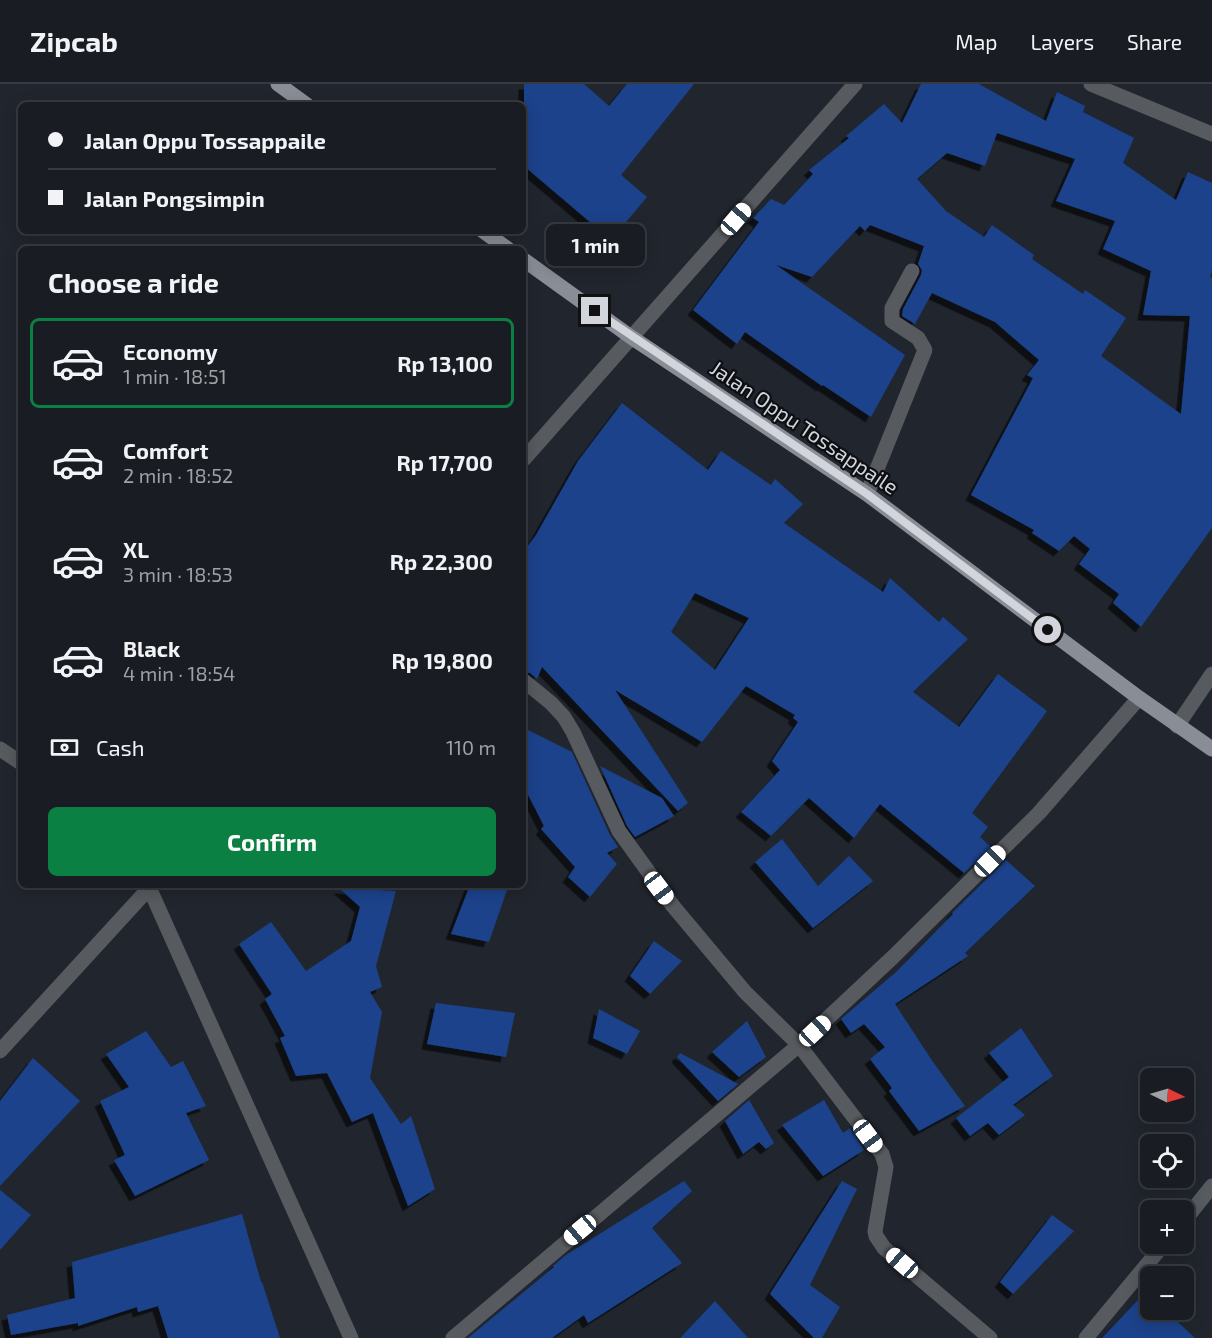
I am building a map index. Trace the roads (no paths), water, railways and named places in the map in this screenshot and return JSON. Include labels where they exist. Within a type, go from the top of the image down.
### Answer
[{"type":"main road","points":[[278,84],[303,102]]},
{"type":"main road","points":[[487,234],[504,246]]},
{"type":"main road","name":"Jalan Oppu Tossappaile","points":[[526,261],[631,337],[867,494],[1139,698],[1212,749]]},
{"type":"street","points":[[526,457],[855,84]]},
{"type":"street","points":[[1091,84],[1212,134]]},
{"type":"street","points":[[867,494],[925,350],[918,338],[892,321],[891,313],[912,271]]},
{"type":"street","points":[[1178,726],[1212,674]]},
{"type":"street","points":[[526,683],[564,717],[619,831],[673,906],[745,992],[799,1046],[882,1154],[886,1167],[876,1226],[878,1240],[884,1248],[990,1338]]},
{"type":"street","points":[[453,1338],[799,1046],[1039,813],[1139,698]]},
{"type":"street","points":[[0,749],[18,761]]},
{"type":"street","points":[[0,1051],[148,888]]},
{"type":"street","points":[[151,888],[351,1338]]},
{"type":"street","points":[[1194,1208],[1212,1186]]},
{"type":"street","points":[[1086,1338],[1156,1254]]}]
